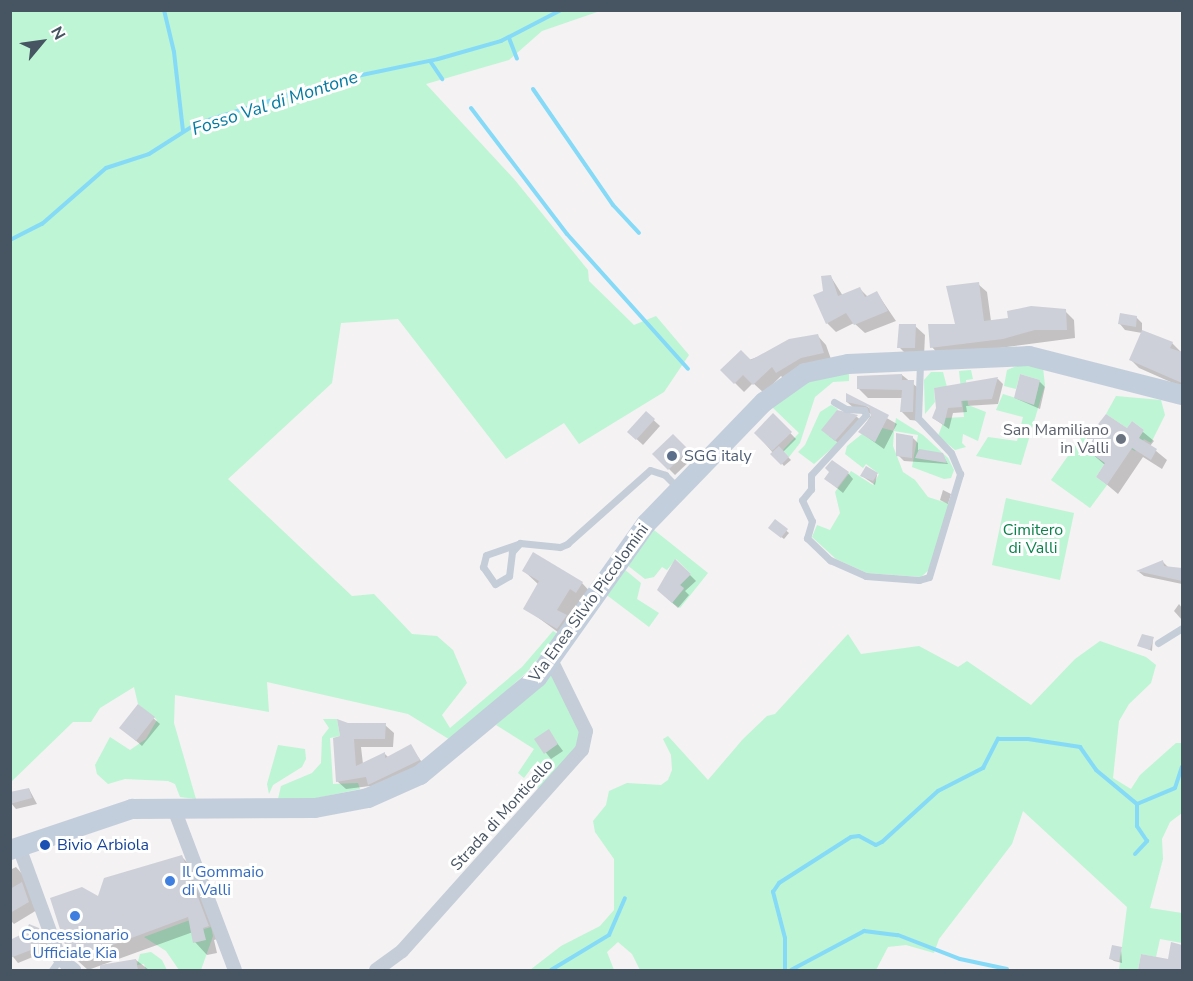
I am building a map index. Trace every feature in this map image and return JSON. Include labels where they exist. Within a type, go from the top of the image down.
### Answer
[{"type":"main road","name":"Via Enea Silvio Piccolomini","points":[[14,849],[109,814],[173,807],[297,810],[377,795],[414,778],[444,758],[512,701],[551,660],[618,560],[678,488],[769,397],[799,376],[841,364],[920,363],[1033,357],[1182,395]]},
{"type":"street","name":"Strada di Monticello","points":[[376,970],[402,951],[582,750],[586,731],[551,660]]},
{"type":"street","points":[[173,807],[235,970]]},
{"type":"street","points":[[14,849],[56,965],[74,970]]},
{"type":"lane","points":[[834,402],[846,409],[864,410],[866,415],[811,475],[812,489],[802,500],[812,521],[807,538],[830,560],[866,576],[919,580],[929,577],[960,474],[951,453],[918,418],[920,363]]},
{"type":"lane","points":[[520,543],[512,552],[509,576],[495,584],[483,567],[486,555],[520,543],[560,547],[567,544],[650,470],[664,475],[678,488]]},
{"type":"lane","points":[[1158,643],[1182,628]]},
{"type":"green space","points":[[10,11],[600,11],[542,31],[509,60],[426,84],[514,179],[588,270],[589,281],[634,325],[656,316],[689,355],[664,392],[579,444],[564,423],[506,459],[398,319],[341,323],[332,383],[228,479],[352,596],[374,594],[412,634],[437,636],[453,650],[467,683],[442,715],[450,728],[522,667],[553,631],[559,635],[527,672],[452,741],[408,714],[267,682],[269,712],[175,695],[174,723],[196,799],[180,797],[175,784],[168,781],[125,779],[108,784],[97,774],[95,765],[110,737],[130,750],[146,739],[157,720],[138,704],[134,687],[100,708],[91,722],[73,722],[11,782]]},
{"type":"green space","points":[[1019,365],[1043,368],[1045,385],[1021,465],[976,456],[988,437],[1017,441],[1023,417],[996,410],[1003,394],[1034,404],[1040,380],[1020,374],[1016,389],[1004,386],[1007,370]]},
{"type":"green space","points":[[971,370],[973,379],[966,380],[968,405],[986,412],[978,441],[963,434],[962,443],[966,447],[955,450],[938,436],[945,418],[964,417],[959,371]]},
{"type":"green space","points":[[849,371],[849,381],[833,382],[815,397],[800,443],[789,457],[783,450],[799,433],[772,407],[809,381]]},
{"type":"green space","points":[[931,372],[943,372],[947,387],[934,388],[935,402],[925,414],[924,380]]},
{"type":"green space","points":[[1116,396],[1161,400],[1165,415],[1151,443],[1144,439],[1135,451],[1131,449],[1144,430],[1132,421],[1127,428],[1106,414]]},
{"type":"green space","points":[[831,405],[838,409],[822,430],[838,443],[814,464],[798,452],[805,445],[820,412]]},
{"type":"green space","points":[[896,418],[923,435],[948,458],[954,470],[951,478],[944,479],[912,467],[918,435],[894,431]]},
{"type":"green space","points":[[882,428],[894,431],[893,446],[903,472],[915,480],[928,497],[950,504],[930,569],[921,577],[867,573],[836,559],[812,537],[817,525],[830,530],[840,513],[835,492],[851,471],[873,485],[879,474],[866,464],[863,468],[845,454],[847,446],[862,434],[875,442]]},
{"type":"green space","points":[[1087,429],[1090,432],[1081,446],[1105,463],[1096,477],[1107,485],[1090,508],[1051,480]]},
{"type":"green space","name":"Cimitero di Valli","points":[[1006,498],[1074,513],[1060,580],[992,565]]},
{"type":"green space","points":[[654,530],[708,573],[680,608],[672,603],[684,589],[680,585],[691,574],[676,559],[667,570],[662,567],[654,577],[645,579],[627,565]]},
{"type":"green space","points":[[624,569],[641,583],[637,599],[659,613],[649,627],[604,593]]},
{"type":"green space","points":[[848,634],[861,654],[919,646],[958,667],[967,661],[1031,705],[1075,659],[1100,641],[1146,657],[1156,665],[1151,683],[1129,704],[1119,721],[1113,778],[1131,789],[1140,775],[1176,743],[1182,743],[1182,813],[1170,822],[1162,839],[1163,859],[1150,908],[1182,913],[1182,943],[1160,939],[1156,957],[1141,954],[1138,970],[1119,970],[1127,907],[1023,811],[1012,844],[939,939],[934,953],[906,945],[888,947],[876,970],[640,970],[632,954],[618,942],[607,952],[614,970],[530,970],[561,946],[600,926],[614,910],[614,859],[595,832],[593,821],[606,805],[609,791],[627,783],[661,785],[668,780],[672,770],[671,755],[663,739],[668,736],[708,780],[743,739],[767,716],[775,714]]},
{"type":"green space","points":[[553,671],[584,740],[539,793],[537,786],[546,776],[533,766],[524,778],[518,773],[534,749],[496,725]]},
{"type":"green space","points":[[323,719],[337,719],[340,736],[330,738],[333,784],[358,783],[360,789],[307,800],[278,799],[281,786],[312,773],[321,763],[322,737],[329,728]]},
{"type":"green space","points":[[278,745],[305,749],[306,759],[302,767],[273,785],[269,794],[267,784]]},
{"type":"green space","points":[[190,920],[194,932],[211,927],[213,936],[201,970],[179,970],[166,951],[144,937]]},
{"type":"green space","points":[[151,952],[162,960],[167,970],[146,970],[144,964],[137,965],[140,954]]},
{"type":"building","points":[[831,275],[838,296],[860,287],[865,297],[877,291],[888,311],[854,325],[846,313],[826,324],[813,295],[823,291],[821,276]]},
{"type":"building","points":[[979,282],[984,321],[1008,318],[1007,311],[1031,306],[1066,309],[1067,330],[1035,330],[1003,339],[930,348],[928,324],[955,324],[946,286]]},
{"type":"building","points":[[1120,313],[1137,316],[1136,327],[1118,324]]},
{"type":"building","points":[[899,324],[916,324],[915,348],[897,348]]},
{"type":"building","points":[[1142,330],[1173,342],[1170,348],[1182,352],[1182,383],[1129,360]]},
{"type":"building","points":[[818,334],[824,353],[801,358],[776,373],[772,367],[753,385],[743,375],[734,384],[720,370],[741,350],[751,360],[789,339]]},
{"type":"building","points":[[902,374],[902,380],[914,380],[913,412],[900,412],[902,390],[857,389],[857,376]]},
{"type":"building","points":[[1020,374],[1040,380],[1034,405],[1014,398]]},
{"type":"building","points":[[998,377],[992,399],[961,401],[962,407],[948,408],[944,425],[932,418],[936,408],[934,388]]},
{"type":"building","points":[[846,393],[889,415],[875,442],[858,432],[871,417],[869,407],[846,402]]},
{"type":"building","points":[[837,410],[858,415],[835,441],[821,430]]},
{"type":"building","points":[[646,411],[655,419],[636,440],[627,432]]},
{"type":"building","points":[[773,413],[792,432],[772,451],[754,433]]},
{"type":"building","points":[[1106,414],[1127,428],[1132,421],[1144,430],[1139,438],[1157,449],[1151,460],[1132,448],[1107,485],[1096,477],[1105,463],[1081,446]]},
{"type":"building","points":[[896,433],[913,436],[912,458],[896,456]]},
{"type":"building","points":[[673,434],[689,450],[668,470],[652,454]]},
{"type":"building","points":[[779,446],[789,457],[781,465],[770,454]]},
{"type":"building","points":[[919,449],[943,453],[947,463],[915,458]]},
{"type":"building","points":[[832,460],[849,472],[837,488],[824,479],[829,472],[825,468]]},
{"type":"building","points":[[866,466],[878,473],[873,481],[860,476]]},
{"type":"building","points":[[775,519],[788,529],[781,538],[768,528]]},
{"type":"building","points":[[533,552],[583,582],[576,593],[570,589],[557,610],[567,615],[557,629],[523,609],[539,581],[522,571]]},
{"type":"building","points":[[675,559],[691,574],[680,585],[684,588],[672,603],[657,590]]},
{"type":"building","points":[[1163,560],[1164,566],[1182,568],[1182,581],[1136,571]]},
{"type":"building","points":[[1142,634],[1154,637],[1150,650],[1137,646]]},
{"type":"building","points":[[138,704],[155,717],[136,741],[119,728]]},
{"type":"building","points":[[337,719],[348,723],[386,723],[385,739],[354,739],[356,766],[385,752],[385,758],[411,744],[420,760],[368,785],[366,777],[336,782],[333,738],[340,736]]},
{"type":"building","points":[[549,729],[558,744],[544,754],[534,739]]},
{"type":"building","points":[[29,788],[32,798],[10,804],[10,792]]},
{"type":"building","points":[[182,855],[209,926],[203,928],[206,940],[193,943],[188,917],[75,959],[68,954],[50,898],[82,887],[98,896],[104,878]]},
{"type":"building","points":[[22,882],[29,902],[10,913],[10,889]]},
{"type":"building","points":[[29,924],[39,928],[43,937],[39,947],[10,958],[10,940],[26,932]]},
{"type":"building","points":[[1171,942],[1182,945],[1182,970],[1138,970],[1141,954],[1168,959]]},
{"type":"building","points":[[1112,945],[1122,947],[1119,961],[1109,959]]},
{"type":"building","points":[[136,959],[138,970],[100,970],[100,965]]},
{"type":"waterway","points":[[164,10],[174,52],[183,131]]},
{"type":"waterway","name":"Fosso Val di Montone","points":[[10,240],[42,224],[106,168],[149,154],[196,124],[333,81],[438,59],[501,41],[561,10]]},
{"type":"waterway","points":[[509,38],[517,59]]},
{"type":"waterway","points":[[430,61],[442,79]]},
{"type":"waterway","points":[[533,89],[613,205],[639,233]]},
{"type":"waterway","points":[[471,108],[567,234],[688,369]]},
{"type":"waterway","points":[[785,970],[785,938],[773,892],[779,883],[851,837],[859,836],[876,845],[882,842],[938,791],[983,768],[998,739],[1028,739],[1080,747],[1096,770],[1137,804],[1175,788],[1182,767]]},
{"type":"waterway","points":[[1135,854],[1147,841],[1137,826],[1137,804]]},
{"type":"waterway","points":[[551,970],[609,935],[625,898]]},
{"type":"waterway","points":[[791,970],[864,931],[898,935],[960,959],[1007,969]]},
{"type":"place","name":"San Mamiliano in Valli","points":[[1121,439]]},
{"type":"place","name":"SGG italy","points":[[672,456]]},
{"type":"place","name":"Bivio Arbiola","points":[[45,845]]},
{"type":"place","name":"Il Gommaio di Valli","points":[[170,881]]},
{"type":"place","name":"Concessionario Ufficiale Kia","points":[[75,916]]}]
